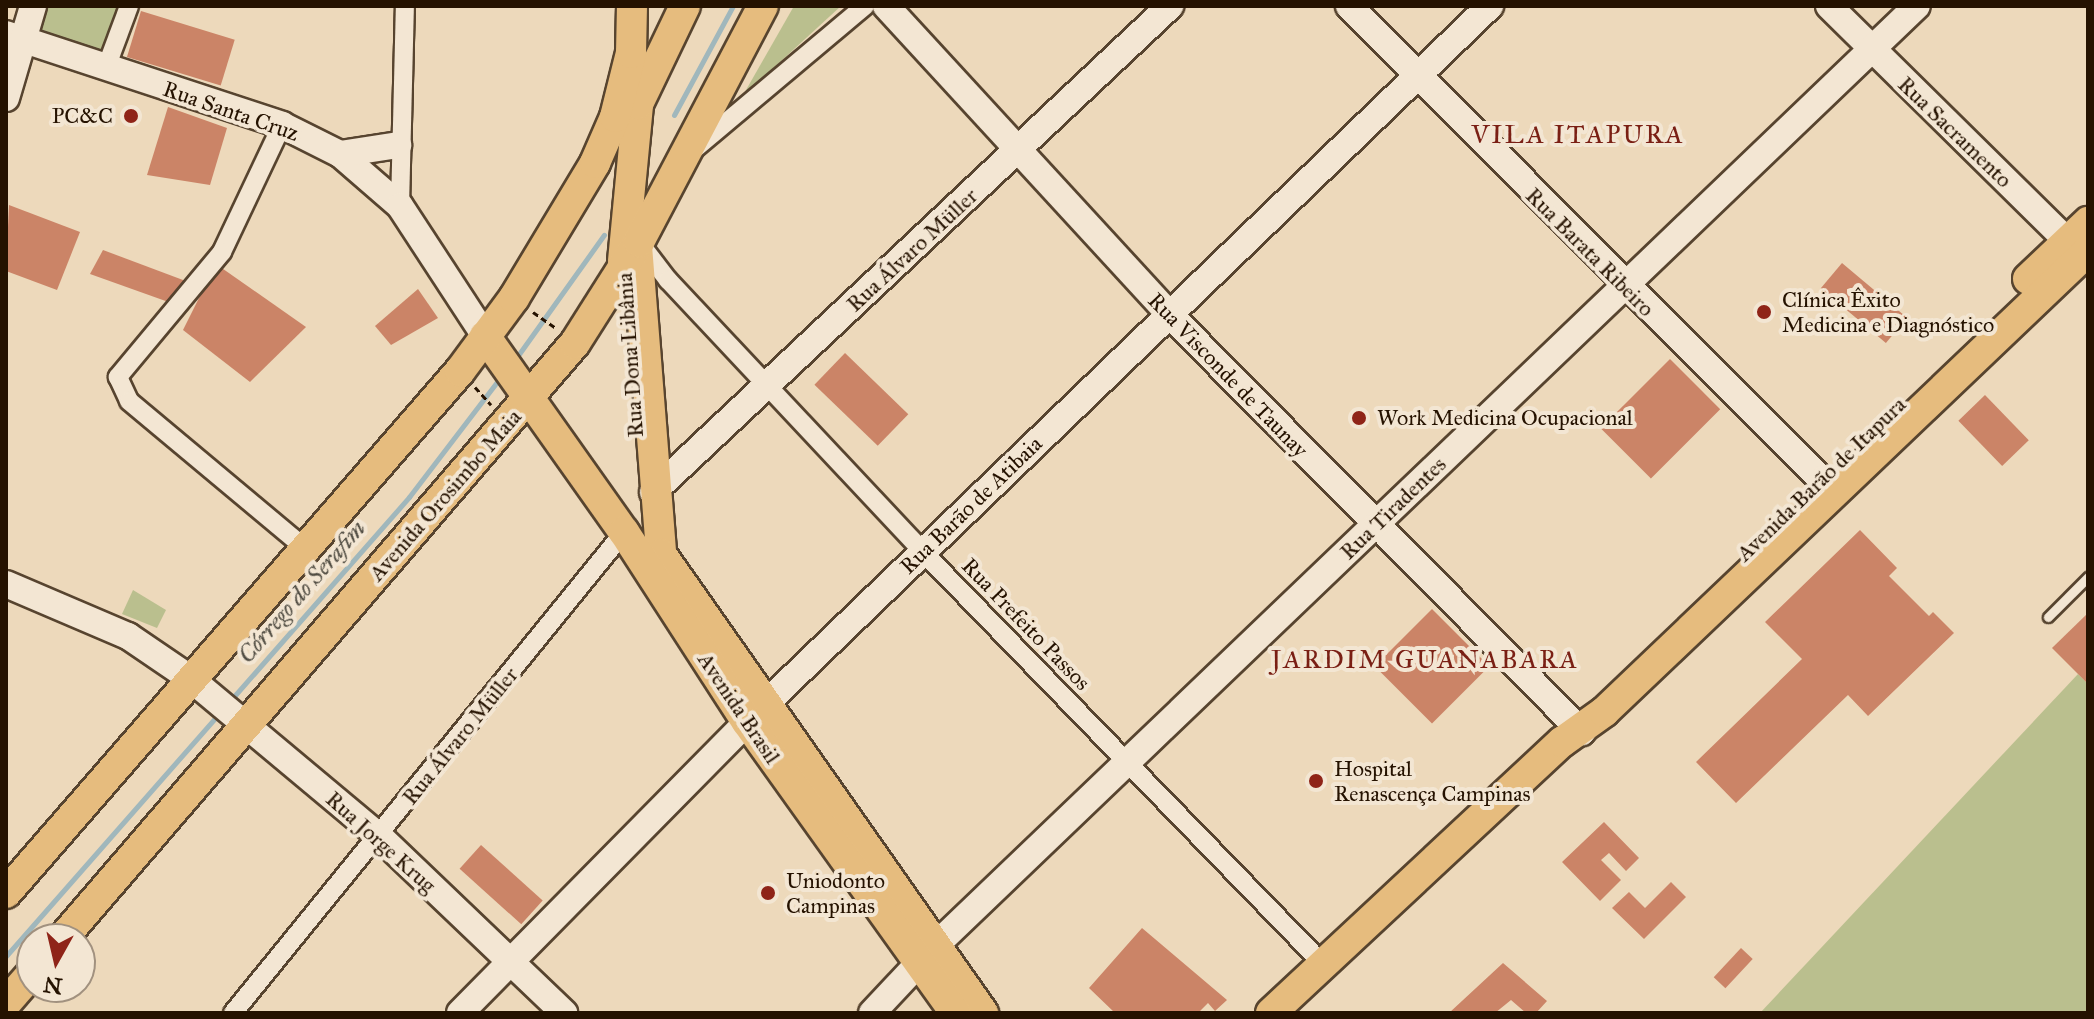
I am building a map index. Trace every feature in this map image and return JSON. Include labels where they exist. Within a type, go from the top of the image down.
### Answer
[{"type":"main road","points":[[6,98],[15,37],[33,6]]},
{"type":"main road","points":[[610,154],[619,6]]},
{"type":"main road","points":[[610,154],[628,75],[632,6]]},
{"type":"main road","points":[[6,893],[197,684],[306,549],[460,371],[489,342],[514,298],[610,154],[685,6]]},
{"type":"main road","name":"Avenida Orosimbo Maia","points":[[75,923],[241,722],[508,422],[524,394],[575,343],[633,252],[687,155],[763,6]]},
{"type":"main road","name":"Rua Visconde de Taunay","points":[[886,6],[1169,314],[1572,733]]},
{"type":"main road","name":"Rua Álvaro Müller","points":[[653,492],[1170,6]]},
{"type":"main road","name":"Rua Barata Ribeiro","points":[[1349,6],[1624,287],[1827,487]]},
{"type":"main road","name":"Rua Barão de Atibaia","points":[[460,1013],[756,713],[1490,6]]},
{"type":"main road","name":"Rua Sacramento","points":[[1829,6],[1872,50],[2083,240]]},
{"type":"main road","name":"Rua Tiradentes","points":[[872,1013],[927,954],[1126,762],[1917,6]]},
{"type":"main road","name":"Rua Santa Cruz","points":[[15,37],[282,125],[340,154],[400,206],[524,394]]},
{"type":"main road","points":[[340,154],[398,145]]},
{"type":"main road","name":"Rua Dona Libânia","points":[[610,154],[633,252],[653,492]]},
{"type":"main road","name":"Avenida Barão de Itapura","points":[[1271,1013],[1572,733],[2083,240]]},
{"type":"main road","name":"Rua Dona Libânia","points":[[633,252],[641,509],[661,554]]},
{"type":"main road","name":"Avenida Brasil","points":[[524,394],[927,954],[983,1013]]},
{"type":"main road","name":"Avenida Brasil","points":[[653,492],[661,554],[756,713]]},
{"type":"main road","name":"Rua Jorge Krug","points":[[6,584],[128,636],[197,684],[380,837],[564,1013]]},
{"type":"main road","name":"Avenida Brasil","points":[[927,954],[955,1013]]},
{"type":"street","points":[[106,68],[129,6]]},
{"type":"street","points":[[400,206],[398,145],[405,6]]},
{"type":"street","points":[[687,155],[865,6]]},
{"type":"street","points":[[282,125],[222,252],[118,377],[129,401],[306,549]]},
{"type":"street","name":"Rua Prefeito Passos","points":[[633,252],[766,385],[923,552],[1322,963]]},
{"type":"street","name":"Rua Álvaro Müller","points":[[233,1013],[380,837],[624,532]]},
{"type":"lane","points":[[2048,617],[2088,577]]},
{"type":"path","points":[[514,298],[575,343]]},
{"type":"path","points":[[460,371],[508,422]]},
{"type":"green space","points":[[33,6],[131,6],[107,68],[24,40]]},
{"type":"green space","points":[[794,6],[841,6],[742,97]]},
{"type":"green space","points":[[133,590],[166,610],[157,628],[122,614]]},
{"type":"green space","points":[[2078,674],[2088,684],[2088,1013],[1760,1013]]},
{"type":"building","points":[[141,11],[235,40],[221,86],[127,57]]},
{"type":"building","points":[[168,107],[227,128],[210,185],[147,175]]},
{"type":"building","points":[[9,205],[80,232],[57,290],[6,271]]},
{"type":"building","points":[[103,250],[191,283],[174,304],[90,274]]},
{"type":"building","points":[[1842,263],[1907,318],[1886,343],[1821,288]]},
{"type":"building","points":[[216,264],[306,327],[250,382],[183,330]]},
{"type":"building","points":[[418,289],[438,318],[391,345],[375,326]]},
{"type":"building","points":[[845,353],[908,414],[878,446],[814,385]]},
{"type":"building","points":[[1670,359],[1720,409],[1651,479],[1601,428]]},
{"type":"building","points":[[1985,395],[2029,440],[2002,466],[1958,421]]},
{"type":"building","points":[[1860,530],[1897,568],[1889,576],[1929,616],[1933,612],[1954,633],[1868,716],[1848,695],[1736,803],[1696,762],[1802,659],[1765,622]]},
{"type":"building","points":[[1432,609],[1489,666],[1432,724],[1375,666]]},
{"type":"building","points":[[2088,613],[2088,684],[2052,648]]},
{"type":"building","points":[[1604,822],[1639,858],[1626,871],[1609,853],[1601,860],[1621,880],[1600,901],[1562,862]]},
{"type":"building","points":[[481,845],[543,901],[521,924],[460,869]]},
{"type":"building","points":[[1671,882],[1686,897],[1644,939],[1612,908],[1629,892],[1645,908]]},
{"type":"building","points":[[1142,928],[1227,1000],[1215,1011],[1208,1003],[1198,1013],[1115,1013],[1089,988]]},
{"type":"building","points":[[1741,948],[1753,959],[1725,988],[1714,977]]},
{"type":"building","points":[[1503,963],[1547,1001],[1536,1013],[1526,1013],[1511,1000],[1495,1013],[1449,1013]]},
{"type":"waterway","name":"Córrego do Serafim","points":[[674,115],[733,6]]},
{"type":"waterway","name":"Córrego do Serafim","points":[[514,361],[604,235]]},
{"type":"waterway","name":"Córrego do Serafim","points":[[229,702],[409,497],[500,378]]},
{"type":"waterway","name":"Córrego do Serafim","points":[[6,956],[220,712]]},
{"type":"place","name":"PC&C","points":[[131,116]]},
{"type":"place","name":"Clínica Êxito Medicina e Diagnóstico","points":[[1764,312]]},
{"type":"place","name":"Work Medicina Ocupacional","points":[[1359,418]]},
{"type":"place","name":"Hospital Renascença Campinas","points":[[1316,781]]},
{"type":"place","name":"Uniodonto Campinas","points":[[768,893]]},
{"type":"district","name":"VILA ITAPURA","points":[[1578,135]]},
{"type":"district","name":"JARDIM GUANABARA","points":[[1425,660]]}]
